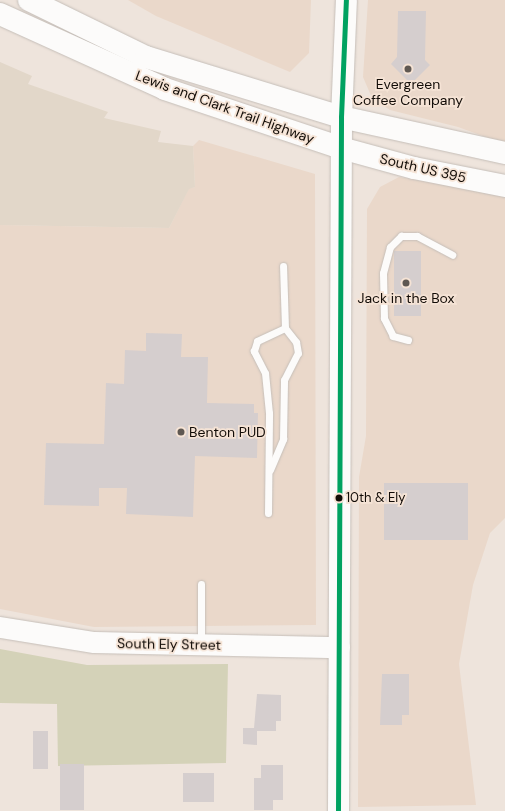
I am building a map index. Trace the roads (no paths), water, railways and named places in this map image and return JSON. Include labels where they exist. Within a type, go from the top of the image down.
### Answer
[{"type":"highway","name":"Lewis and Clark Trail Highway","points":[[29,0],[146,57],[341,117]]},
{"type":"highway","name":"Lewis and Clark Trail Highway","points":[[0,14],[165,89],[341,148]]},
{"type":"highway","points":[[341,117],[505,153]]},
{"type":"highway","name":"South US 395","points":[[341,148],[414,168],[505,186]]},
{"type":"main road","points":[[338,811],[341,117],[346,0]]},
{"type":"main road","name":"South Ely Street","points":[[0,627],[94,642],[339,647]]},
{"type":"lane","points":[[408,340],[393,336],[384,318],[383,274],[390,247],[401,236],[416,236],[452,255]]},
{"type":"lane","points":[[268,474],[283,439],[284,380],[298,353],[296,342],[285,328],[283,266]]},
{"type":"lane","points":[[268,513],[265,373],[254,351],[257,341],[285,328]]},
{"type":"lane","points":[[201,584],[201,645]]},
{"type":"place","name":"Evergreen Coffee Company","points":[[408,69]]},
{"type":"place","name":"Jack in the Box","points":[[406,283]]},
{"type":"place","name":"Benton PUD","points":[[181,432]]},
{"type":"place","name":"10th & Ely","points":[[339,498]]}]
